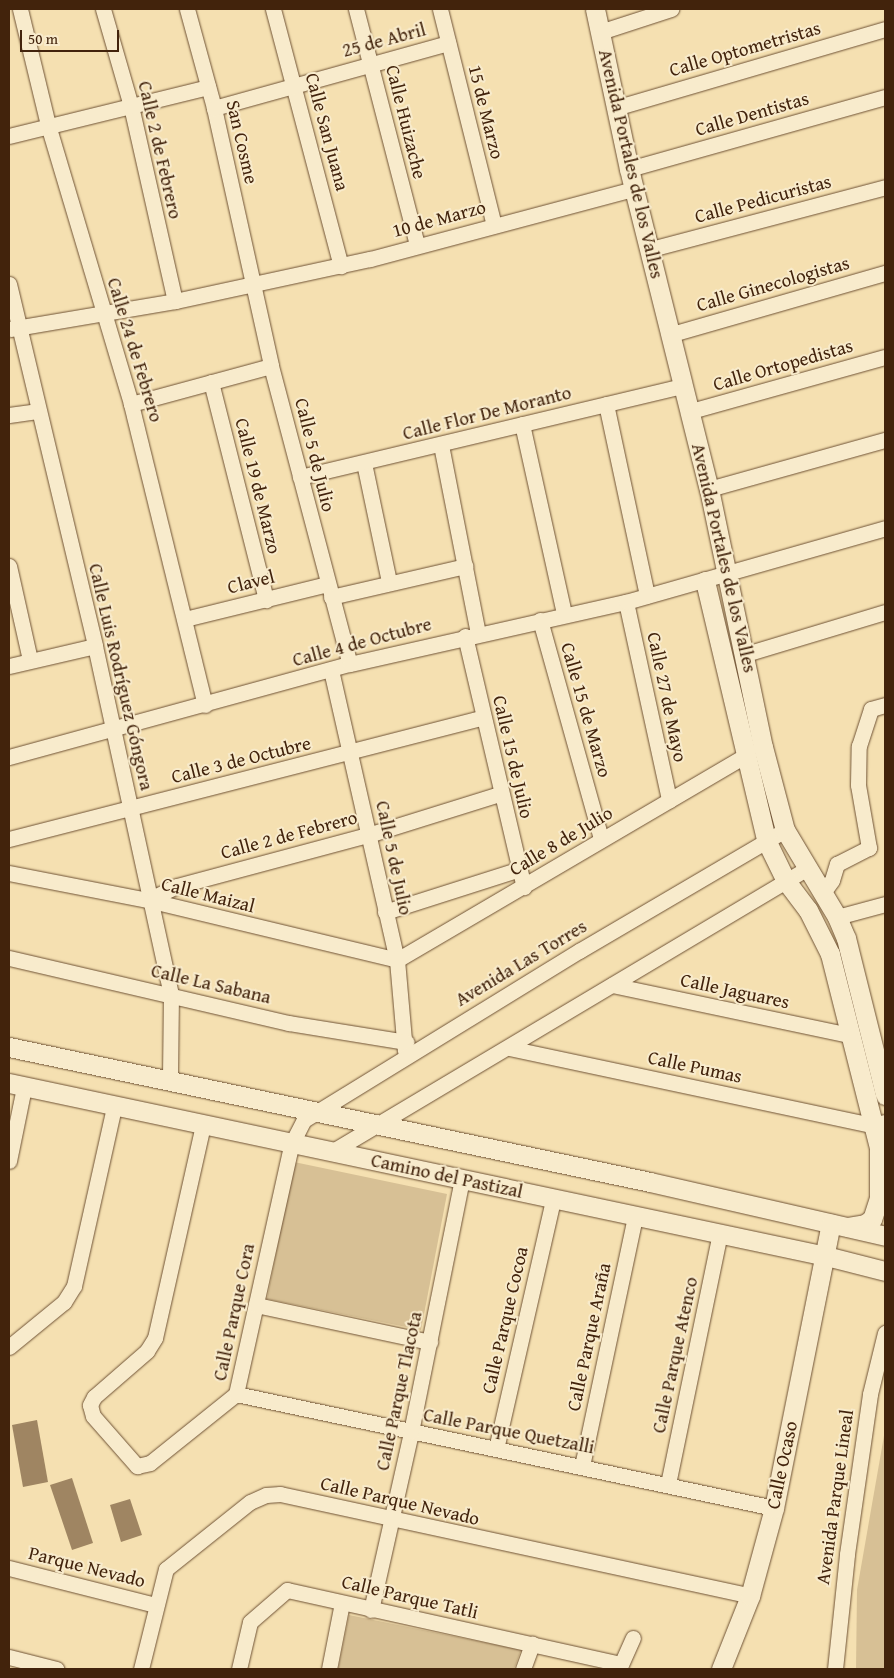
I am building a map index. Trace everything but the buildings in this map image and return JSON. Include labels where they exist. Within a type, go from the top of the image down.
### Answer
[{"type":"street","name":"Calle 24 de Febrero","points":[[20,9],[48,125],[131,404],[205,705]]},
{"type":"street","name":"Calle 2 de Febrero","points":[[103,9],[131,106],[175,301]]},
{"type":"street","name":"San Cosme","points":[[186,9],[214,108],[253,285]]},
{"type":"street","name":"Calle San Juana","points":[[273,9],[341,266]]},
{"type":"street","name":"Calle Huizache","points":[[356,9],[417,246]]},
{"type":"street","name":"15 de Marzo","points":[[440,9],[494,225]]},
{"type":"street","name":"Avenida Portales de los Valles","points":[[595,9],[629,169],[710,489],[746,654],[763,747],[785,830],[806,869],[837,917],[885,1095]]},
{"type":"street","points":[[600,32],[668,9]]},
{"type":"street","name":"Calle Optometristas","points":[[615,108],[885,29]]},
{"type":"street","name":"25 de Abril","points":[[214,108],[370,63],[448,43]]},
{"type":"street","points":[[9,136],[208,87]]},
{"type":"street","name":"Calle Dentistas","points":[[629,169],[885,97]]},
{"type":"street","name":"Calle Pedicuristas","points":[[650,250],[885,187]]},
{"type":"street","name":"10 de Marzo","points":[[14,328],[175,301],[341,266],[634,189]]},
{"type":"street","name":"Calle Ginecologistas","points":[[672,334],[885,273]]},
{"type":"street","name":"Calle Luis Rodríguez Góngora","points":[[9,284],[14,328],[39,411],[95,646],[148,900],[170,994],[170,1082]]},
{"type":"street","name":"Calle 5 de Julio","points":[[253,285],[329,591],[350,664]]},
{"type":"street","name":"Calle Ortopedistas","points":[[691,411],[885,357]]},
{"type":"street","points":[[131,404],[272,366]]},
{"type":"street","name":"Calle 19 de Marzo","points":[[211,382],[266,600]]},
{"type":"street","name":"Calle Flor De Moranto","points":[[300,477],[683,386]]},
{"type":"street","points":[[606,404],[646,596]]},
{"type":"street","points":[[9,415],[39,411]]},
{"type":"street","points":[[522,424],[564,614]]},
{"type":"street","points":[[710,489],[885,440]]},
{"type":"street","name":"Calle 15 de Julio","points":[[441,445],[465,566],[483,717],[500,794],[524,887]]},
{"type":"street","points":[[364,463],[389,582]]},
{"type":"street","name":"Calle 4 de Octubre","points":[[9,757],[114,730],[350,664],[472,634],[626,602],[728,575],[885,528]]},
{"type":"street","points":[[9,566],[30,660]]},
{"type":"street","name":"Clavel","points":[[185,619],[266,600],[389,582],[465,566]]},
{"type":"street","name":"Avenida Portales de los Valles","points":[[705,580],[766,840],[786,881],[808,910],[830,954],[850,1035],[878,1124],[879,1198],[872,1218],[865,1224],[839,1225]]},
{"type":"street","name":"Calle 27 de Mayo","points":[[626,602],[669,800]]},
{"type":"street","points":[[746,654],[885,612]]},
{"type":"street","name":"Calle 15 de Marzo","points":[[540,620],[601,839]]},
{"type":"street","points":[[9,666],[95,646]]},
{"type":"street","name":"Calle 5 de Julio","points":[[331,670],[397,960],[405,1049]]},
{"type":"street","points":[[822,894],[832,880],[837,864],[870,848],[858,785],[859,746],[871,709],[885,705]]},
{"type":"street","name":"Calle 3 de Octubre","points":[[9,839],[351,753],[483,717]]},
{"type":"street","name":"Calle 8 de Julio","points":[[397,960],[746,755]]},
{"type":"street","name":"Calle 2 de Febrero","points":[[148,900],[177,886],[368,835],[500,794]]},
{"type":"street","name":"Avenida Las Torres","points":[[291,1145],[304,1120],[405,1049],[785,830]]},
{"type":"street","points":[[385,912],[520,869]]},
{"type":"street","points":[[333,1151],[509,1048],[806,869]]},
{"type":"street","name":"Calle Maizal","points":[[9,873],[148,900],[397,960]]},
{"type":"street","points":[[837,917],[885,904]]},
{"type":"street","name":"Calle La Sabana","points":[[9,958],[405,1049]]},
{"type":"street","name":"Calle Jaguares","points":[[612,985],[850,1035]]},
{"type":"street","name":"Camino del Pastizal","points":[[9,1047],[375,1126],[650,1182],[885,1236]]},
{"type":"street","name":"Calle Pumas","points":[[509,1048],[878,1124]]},
{"type":"street","points":[[9,1161],[17,1085]]},
{"type":"street","name":"Camino del Pastizal","points":[[17,1085],[291,1145],[333,1151],[553,1200],[826,1256],[885,1271]]},
{"type":"street","points":[[9,1348],[64,1302],[74,1286],[114,1107]]},
{"type":"street","name":"Calle Parque Cora","points":[[203,1125],[155,1338],[147,1351],[94,1397],[90,1408],[132,1464],[143,1466],[236,1394],[291,1145]]},
{"type":"street","name":"Calle Parque Tlacota","points":[[371,1610],[412,1432],[462,1179]]},
{"type":"street","name":"Calle Parque Cocoa","points":[[496,1449],[553,1200]]},
{"type":"street","name":"Calle Parque Araña","points":[[582,1466],[634,1217]]},
{"type":"street","name":"Calle Ocaso","points":[[721,1669],[750,1596],[774,1508],[826,1256],[839,1225]]},
{"type":"street","name":"Calle Parque Atenco","points":[[668,1484],[720,1234]]},
{"type":"street","points":[[256,1304],[430,1342]]},
{"type":"street","name":"Avenida Parque Lineal","points":[[836,1669],[841,1597],[859,1469],[870,1394],[885,1332]]},
{"type":"street","name":"Calle Parque Quetzalli","points":[[236,1394],[668,1484],[774,1508]]},
{"type":"street","name":"Calle Parque Nevado","points":[[141,1669],[155,1605],[169,1565],[259,1497],[280,1494],[392,1520],[750,1596]]},
{"type":"street","name":"Parque Nevado","points":[[9,1568],[155,1605]]},
{"type":"street","name":"Calle Parque Tatli","points":[[239,1669],[250,1622],[281,1591],[290,1590],[371,1610],[532,1644],[620,1666]]},
{"type":"street","points":[[329,1669],[342,1603]]},
{"type":"street","points":[[620,1666],[633,1638]]},
{"type":"street","points":[[523,1669],[532,1644]]},
{"type":"street","points":[[9,1657],[56,1669]]},
{"type":"shaded area","points":[[294,1162],[447,1194],[421,1330],[267,1299]]},
{"type":"shaded area","points":[[885,1430],[885,1669],[856,1669],[857,1590]]},
{"type":"shaded area","points":[[349,1615],[521,1650],[514,1669],[338,1669]]}]
